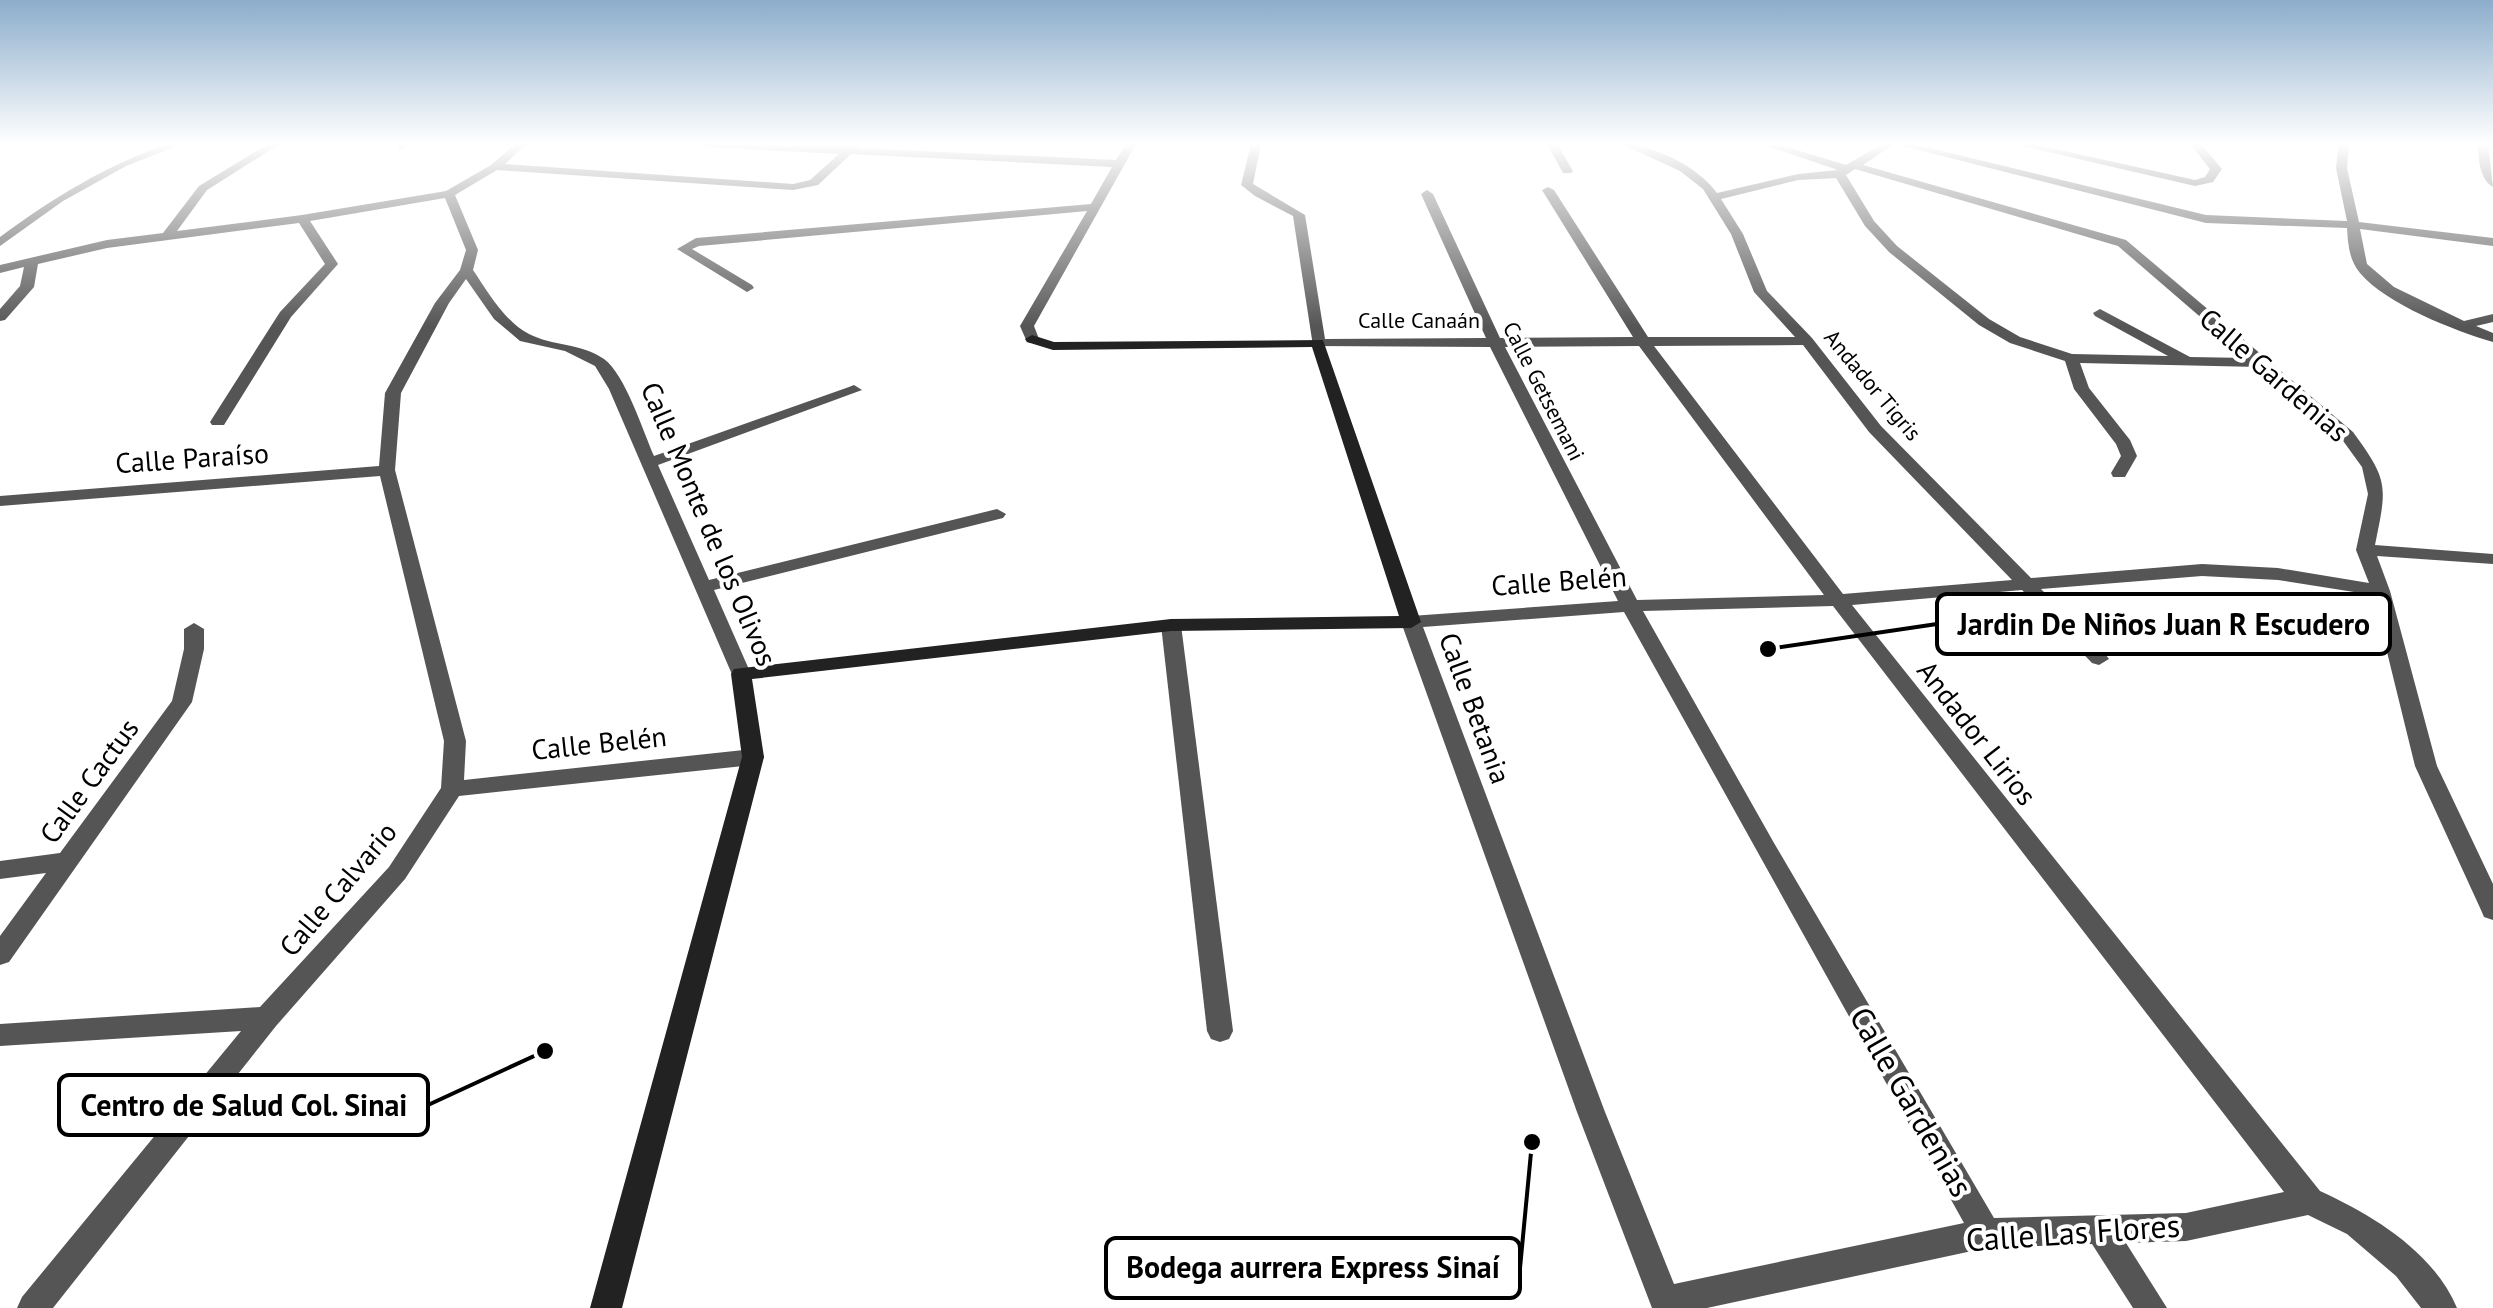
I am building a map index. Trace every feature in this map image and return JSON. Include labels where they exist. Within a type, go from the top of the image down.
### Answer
[{"type":"street","points":[[0,242],[51,205]]},
{"type":"street","points":[[166,236],[189,205]]},
{"type":"street","points":[[0,268],[71,250],[384,205]]},
{"type":"street","name":"Calle Monte de los Olivos","points":[[453,205],[472,250],[466,270],[498,316],[525,338],[570,348],[601,363],[618,389],[740,674],[753,757],[606,1308]]},
{"type":"street","name":"Calle Betania","points":[[1288,205],[1299,214],[1318,343],[1411,622],[1590,1112],[1667,1304]]},
{"type":"street","name":"Calle Getsemani","points":[[1432,205],[1492,343],[1630,606]]},
{"type":"street","name":"Andador Lirios","points":[[1557,205],[1644,342],[1838,600],[2309,1201]]},
{"type":"street","name":"Andador Tigris","points":[[1719,205],[1737,234],[1762,292],[1876,429],[2099,659]]},
{"type":"street","points":[[1861,205],[1869,223],[1893,249],[1984,322],[2039,350],[2072,358],[2259,363]]},
{"type":"street","name":"Calle Gardenias","points":[[1980,205],[2122,243],[2346,435],[2370,466],[2377,494],[2365,550]]},
{"type":"street","points":[[2147,205],[2206,219],[2351,226],[2493,242]]},
{"type":"street","points":[[2349,205],[2356,254],[2364,270],[2461,326],[2493,338]]},
{"type":"street","points":[[747,288],[683,248],[696,242],[1095,207]]},
{"type":"street","name":"Calle Canaán","points":[[1095,207],[1027,326],[1032,340],[1053,346],[1806,341]]},
{"type":"street","points":[[218,422],[285,315],[332,264],[302,219]]},
{"type":"street","points":[[0,242],[71,250]]},
{"type":"street","points":[[0,316],[27,287],[32,260]]},
{"type":"street","points":[[452,789],[455,741],[388,470],[394,394],[442,304],[466,270]]},
{"type":"street","points":[[2100,313],[2186,360]]},
{"type":"street","points":[[2461,326],[2493,318]]},
{"type":"street","points":[[2072,358],[2082,389],[2124,442],[2129,456],[2120,474]]},
{"type":"street","points":[[649,463],[854,390]]},
{"type":"street","name":"Calle Paraíso","points":[[0,501],[388,470]]},
{"type":"street","points":[[704,588],[998,514]]},
{"type":"street","points":[[2493,559],[2365,550],[2381,591],[2426,766],[2493,910]]},
{"type":"street","name":"Calle Belén","points":[[740,674],[1171,625],[1411,622],[1630,606],[1838,600],[2202,570],[2278,574],[2381,591]]},
{"type":"street","name":"Calle Gardenias","points":[[1630,606],[1986,1233]]},
{"type":"street","points":[[1171,625],[1220,1031]]},
{"type":"street","name":"Calle Cactus","points":[[0,955],[182,702],[194,649],[194,629]]},
{"type":"street","name":"Calle Belén","points":[[452,789],[753,757]]},
{"type":"street","name":"Calle Calvario","points":[[33,1308],[267,1018],[396,873],[452,789]]},
{"type":"street","points":[[0,870],[68,862]]},
{"type":"street","points":[[0,1035],[267,1018]]},
{"type":"street","points":[[2309,1201],[2358,1224],[2406,1265],[2441,1308]]},
{"type":"street","name":"Calle Las Flores","points":[[1667,1304],[1986,1233],[2186,1228],[2309,1201]]},
{"type":"street","points":[[2101,1232],[2151,1308]]},
{"type":"place","name":"Jardin De Niños Juan R Escudero","points":[[1768,649]]},
{"type":"place","name":"Centro de Salud Col. Sinai","points":[[545,1051]]},
{"type":"place","name":"Bodega aurrera Express Sinaí","points":[[1532,1142]]}]
